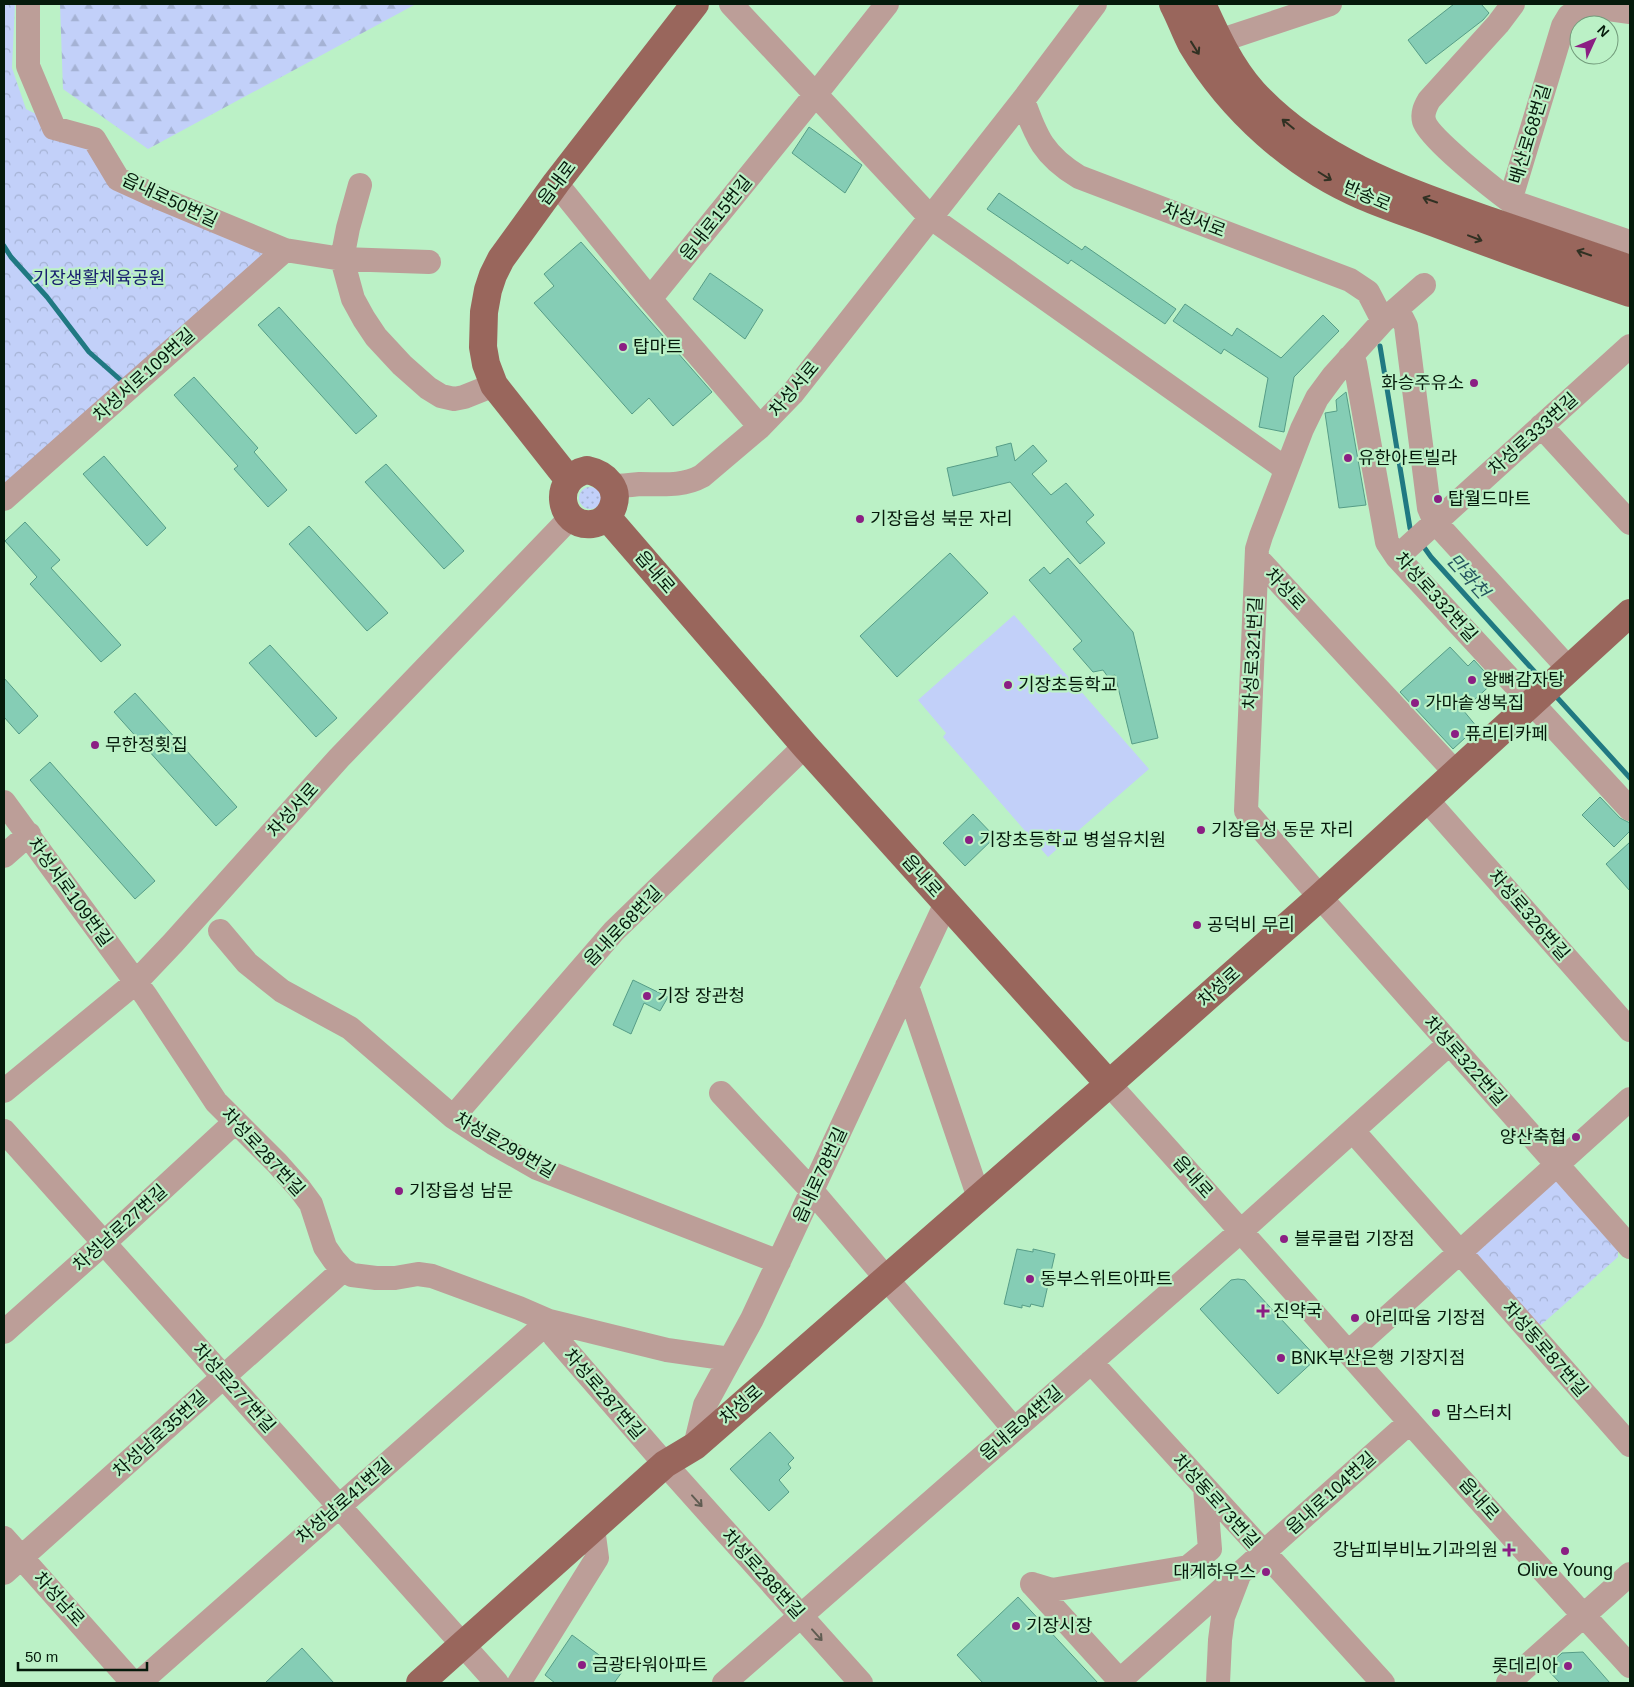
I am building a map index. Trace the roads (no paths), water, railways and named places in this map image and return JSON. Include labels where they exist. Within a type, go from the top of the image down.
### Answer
[{"type":"main road","name":"읍내로","points":[[569,480],[494,385],[482,347],[484,312],[488,290],[501,259],[556,183],[695,4]]},
{"type":"main road","name":"반송로","points":[[1173,4],[1192,44],[1220,84],[1247,115],[1271,138],[1330,179],[1380,202],[1522,256],[1630,293]]},
{"type":"main road","name":"반송로","points":[[1202,4],[1226,54],[1253,91],[1279,116],[1312,143],[1339,160],[1413,194],[1630,269]]},
{"type":"main road","points":[[588,470],[605,476],[612,486],[615,497],[613,507],[607,517],[598,523],[587,524],[576,521],[567,512],[563,500],[564,488],[577,472],[588,470]]},
{"type":"main road","name":"읍내로","points":[[607,517],[805,746],[1109,1084]]},
{"type":"main road","points":[[1567,671],[1630,613]]},
{"type":"main road","name":"차성로","points":[[420,1683],[664,1464],[695,1446],[1109,1084],[1320,897],[1567,671]]},
{"type":"street","name":"읍내로50번길","points":[[28,4],[28,66],[54,128],[94,139],[118,179],[285,250],[342,259],[430,262]]},
{"type":"street","points":[[731,4],[930,217],[1286,469]]},
{"type":"street","name":"읍내로15번길","points":[[650,299],[887,4]]},
{"type":"street","name":"차성서로","points":[[612,486],[664,485],[692,482],[702,476],[760,427],[792,394],[1023,100],[1095,4]]},
{"type":"street","points":[[1219,40],[1330,4]]},
{"type":"street","name":"배산로68번길","points":[[1513,4],[1498,24],[1430,100],[1423,114],[1427,128],[1469,167],[1510,201],[1563,26],[1569,16],[1601,8],[1630,12]]},
{"type":"street","name":"차성서로","points":[[1023,100],[1035,132],[1051,157],[1062,167],[1079,177],[1350,280],[1368,292],[1388,317]]},
{"type":"street","points":[[556,183],[650,299],[760,427]]},
{"type":"street","points":[[360,185],[342,259],[353,299],[364,320],[376,337],[402,365],[428,388],[441,396],[454,399],[464,397],[494,385]]},
{"type":"street","points":[[1510,201],[1630,242]]},
{"type":"street","name":"차성서로109번길","points":[[4,499],[285,250]]},
{"type":"street","name":"차성로321번길","points":[[1320,897],[1246,811],[1258,549],[1286,469],[1317,398],[1349,358],[1388,317],[1424,285]]},
{"type":"street","points":[[1388,317],[1402,318],[1406,326],[1431,527],[1567,671]]},
{"type":"street","name":"차성로333번길","points":[[1402,553],[1630,346]]},
{"type":"street","name":"차성로332번길","points":[[1349,358],[1355,363],[1387,542],[1402,553],[1536,699],[1630,809]]},
{"type":"street","points":[[1541,426],[1630,523]]},
{"type":"street","name":"차성서로","points":[[4,1091],[135,983],[339,758],[571,517]]},
{"type":"street","name":"차성로","points":[[1258,559],[1456,773]]},
{"type":"street","name":"읍내로68번길","points":[[453,1118],[614,931],[805,746]]},
{"type":"street","name":"차성로326번길","points":[[1427,800],[1630,1030]]},
{"type":"street","name":"차성서로109번길","points":[[4,802],[135,983]]},
{"type":"street","points":[[4,856],[28,834]]},
{"type":"street","name":"차성로322번길","points":[[1320,897],[1630,1247]]},
{"type":"street","name":"읍내로78번길","points":[[695,1446],[705,1405],[752,1319],[813,1192],[946,903]]},
{"type":"street","name":"차성로299번길","points":[[220,932],[247,963],[282,991],[350,1028],[453,1118],[493,1143],[537,1168],[779,1262]]},
{"type":"street","name":"차성로287번길","points":[[135,983],[146,996],[216,1102],[277,1163],[311,1204],[325,1247],[343,1270],[352,1275],[376,1278],[395,1278],[418,1274],[432,1276],[520,1308],[549,1321],[666,1350],[730,1359]]},
{"type":"street","points":[[907,986],[978,1198]]},
{"type":"street","points":[[1241,1231],[1450,1043]]},
{"type":"street","name":"읍내로","points":[[1109,1084],[1630,1666]]},
{"type":"street","points":[[722,1093],[813,1192],[1014,1429]]},
{"type":"street","points":[[1349,1352],[1630,1098]]},
{"type":"street","name":"차성남로27번길","points":[[4,1332],[235,1122]]},
{"type":"street","name":"차성동로87번길","points":[[1353,1130],[1630,1445]]},
{"type":"street","name":"차성로277번길","points":[[4,1131],[463,1645]]},
{"type":"street","name":"읍내로94번길","points":[[724,1683],[1241,1231]]},
{"type":"street","name":"차성남로35번길","points":[[4,1573],[343,1270]]},
{"type":"street","name":"차성로287번길","points":[[549,1321],[555,1336],[664,1464]]},
{"type":"street","name":"차성남로41번길","points":[[140,1683],[549,1321]]},
{"type":"street","name":"차성동로73번길","points":[[1091,1362],[1383,1683]]},
{"type":"street","name":"읍내로104번길","points":[[1119,1682],[1410,1422]]},
{"type":"street","name":"차성로288번길","points":[[664,1464],[861,1683]]},
{"type":"street","points":[[1119,1682],[1032,1584],[1052,1590],[1188,1567],[1210,1549],[1205,1488]]},
{"type":"street","points":[[519,1683],[597,1558],[594,1528]]},
{"type":"street","name":"차성남로","points":[[4,1538],[133,1683]]},
{"type":"street","points":[[1508,1683],[1630,1574]]},
{"type":"street","points":[[1218,1683],[1223,1618],[1239,1575]]},
{"type":"street","points":[[463,1645],[497,1683]]},
{"type":"waterway","points":[[4,246],[11,257],[47,297],[89,352],[124,383]]},
{"type":"waterway","name":"만화천","points":[[1380,346],[1410,528],[1414,534]]},
{"type":"waterway","name":"만화천","points":[[1421,543],[1431,557],[1543,681]]},
{"type":"waterway","name":"만화천","points":[[1553,693],[1630,778]]},
{"type":"place","name":"탑마트","points":[[623,347]]},
{"type":"place","name":"화승주유소","points":[[1474,383]]},
{"type":"place","name":"유한아트빌라","points":[[1348,458]]},
{"type":"place","name":"탑월드마트","points":[[1438,499]]},
{"type":"place","name":"기장읍성 북문 자리","points":[[860,519]]},
{"type":"place","name":"왕뼈감자탕","points":[[1472,680]]},
{"type":"place","name":"기장초등학교","points":[[1008,685]]},
{"type":"place","name":"가마솥생복집","points":[[1415,703]]},
{"type":"place","name":"퓨리티카페","points":[[1455,734]]},
{"type":"place","name":"무한정횟집","points":[[95,745]]},
{"type":"place","name":"기장읍성 동문 자리","points":[[1201,830]]},
{"type":"place","name":"기장초등학교 병설유치원","points":[[969,840]]},
{"type":"place","name":"공덕비 무리","points":[[1197,925]]},
{"type":"place","name":"기장 장관청","points":[[647,996]]},
{"type":"place","name":"양산축협","points":[[1576,1137]]},
{"type":"place","name":"기장읍성 남문","points":[[399,1191]]},
{"type":"place","name":"블루클럽 기장점","points":[[1284,1239]]},
{"type":"place","name":"동부스위트아파트","points":[[1030,1279]]},
{"type":"place","name":"진약국","points":[[1263,1311]]},
{"type":"place","name":"아리따움 기장점","points":[[1355,1318]]},
{"type":"place","name":"BNK부산은행 기장지점","points":[[1281,1358]]},
{"type":"place","name":"맘스터치","points":[[1436,1413]]},
{"type":"place","name":"강남피부비뇨기과의원","points":[[1509,1550]]},
{"type":"place","name":"Olive Young","points":[[1565,1551]]},
{"type":"place","name":"대게하우스","points":[[1266,1572]]},
{"type":"place","name":"기장시장","points":[[1016,1626]]},
{"type":"place","name":"금광타워아파트","points":[[582,1665]]},
{"type":"place","name":"롯데리아","points":[[1568,1666]]},
{"type":"park label","name":"기장생활체육공원","points":[[99,278]]}]
